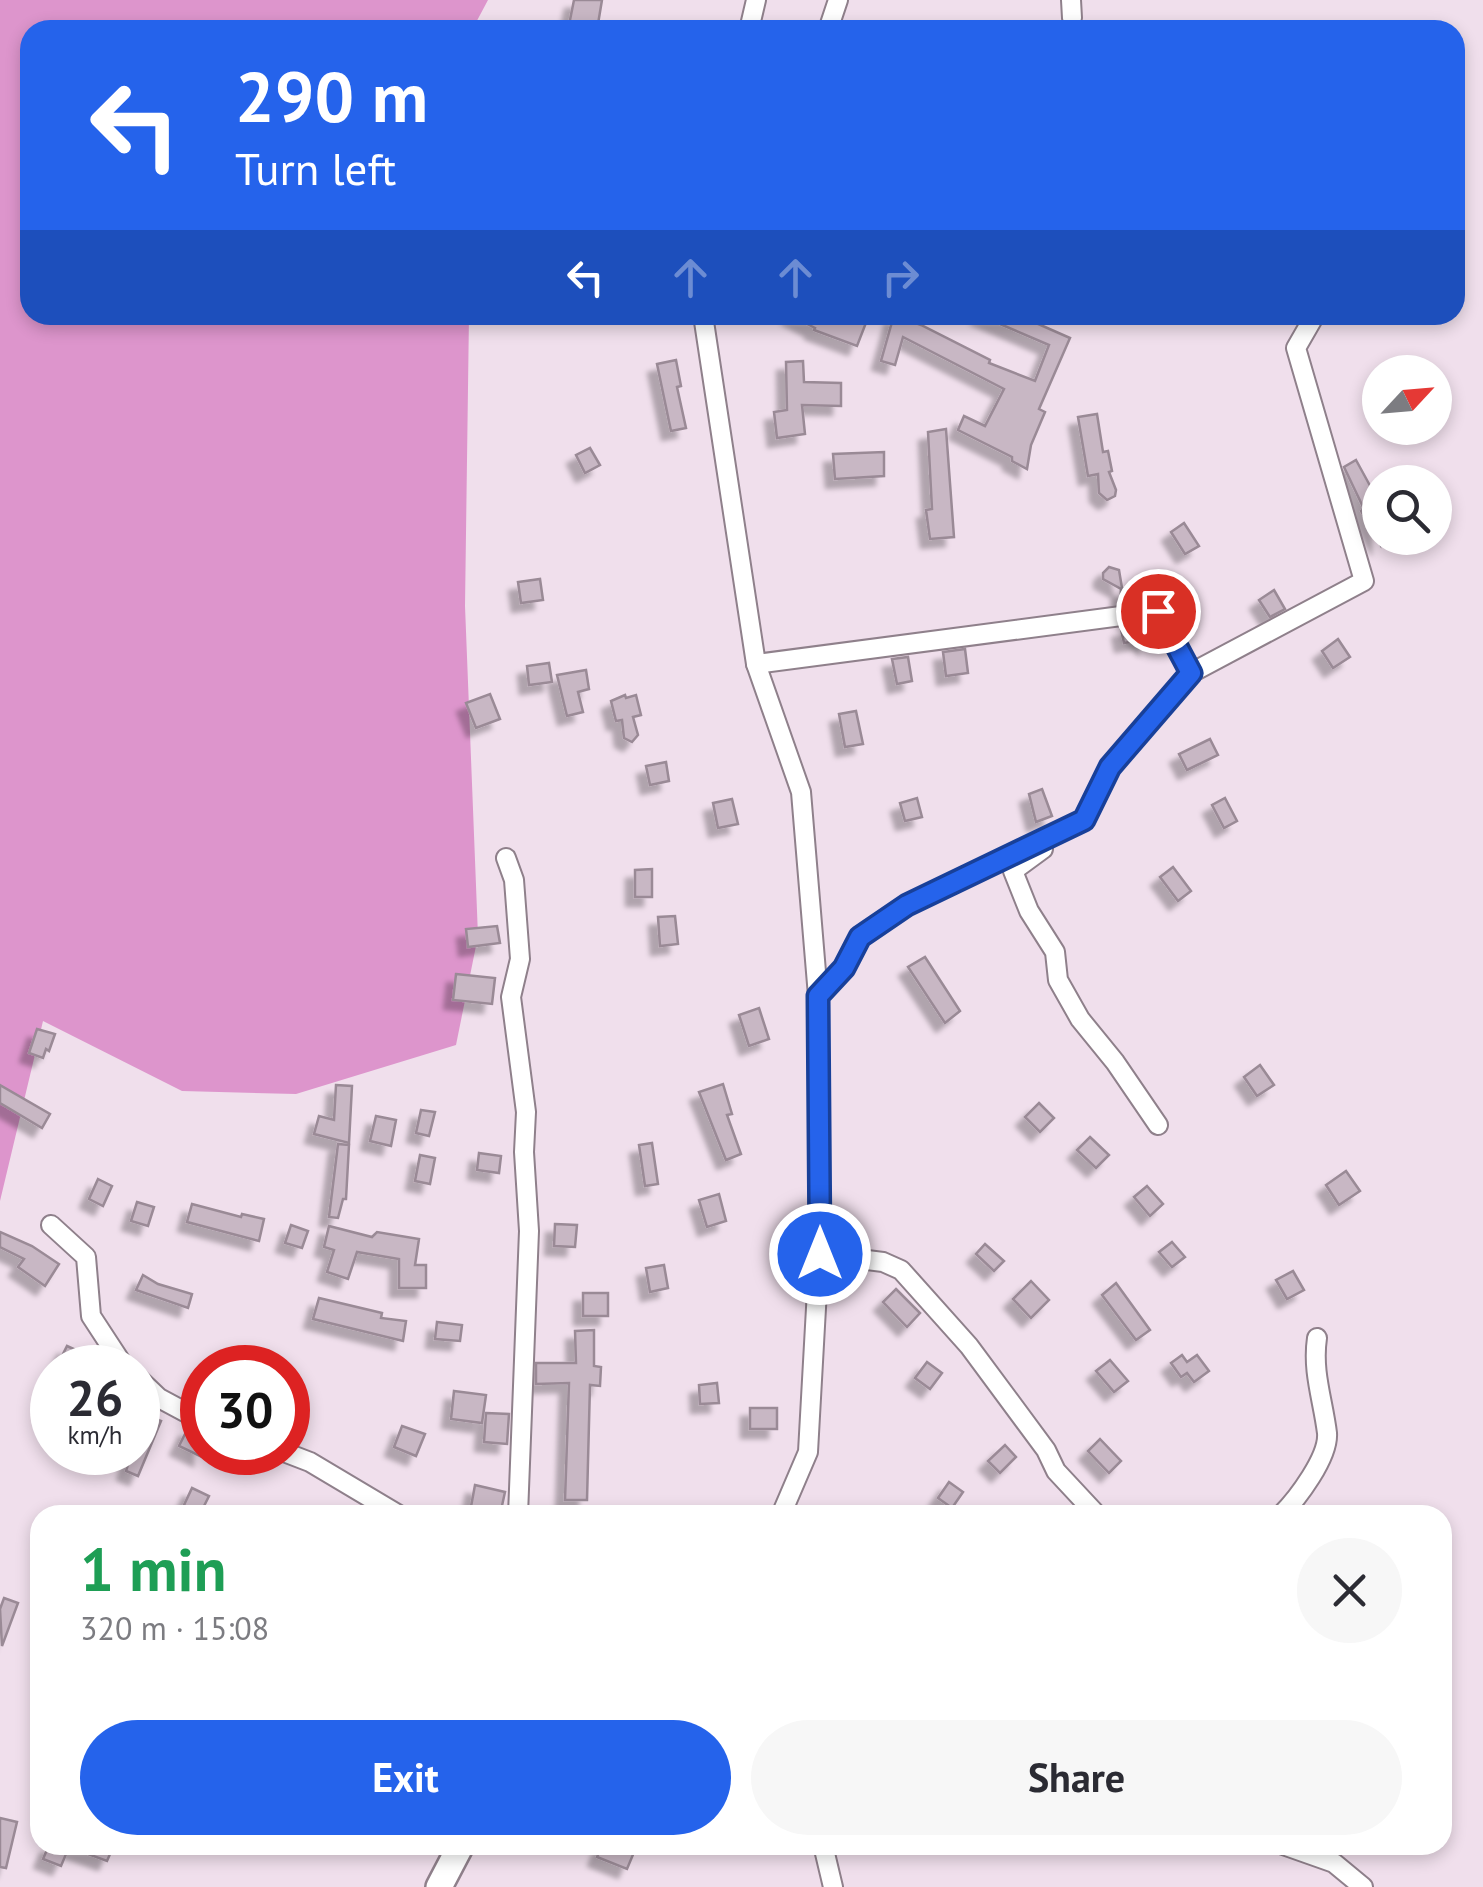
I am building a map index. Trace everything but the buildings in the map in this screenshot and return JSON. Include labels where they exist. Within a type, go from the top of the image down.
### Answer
[{"type":"main road","points":[[439,1887],[457,1855]]},
{"type":"street","points":[[705,325],[756,664],[801,792],[818,996],[820,1254],[808,1452],[785,1505]]},
{"type":"street","points":[[1158,1124],[1080,1019],[1058,980],[1055,952],[1029,912],[1013,871],[1084,820],[1110,767],[1191,673],[1364,581],[1296,348],[1309,325]]},
{"type":"street","points":[[756,664],[1158,611],[1191,673]]},
{"type":"street","points":[[818,996],[844,968],[860,937],[907,905],[1084,820]]},
{"type":"street","points":[[506,858],[514,880],[520,959],[511,997],[526,1112],[524,1152],[529,1231],[518,1505]]},
{"type":"street","points":[[51,1225],[86,1257],[91,1316],[111,1345]]},
{"type":"street","points":[[820,1254],[882,1262],[901,1270],[949,1321],[1046,1450],[1056,1471],[1088,1505]]},
{"type":"street","points":[[1288,1505],[1326,1449],[1314,1360],[1317,1338]]},
{"type":"street","points":[[310,1462],[382,1505]]},
{"type":"street","points":[[825,1855],[833,1887]]},
{"type":"street","points":[[1315,1855],[1334,1863],[1364,1887]]},
{"type":"shaded area","points":[[0,0],[488,0],[477,20],[20,20],[20,325],[469,325],[465,606],[478,936],[456,1045],[296,1094],[182,1091],[43,1021],[0,1201]]},
{"type":"route","points":[[820,1254],[818,996],[844,968],[860,937],[907,905],[1084,820],[1110,767],[1191,673],[1158,611]]}]
